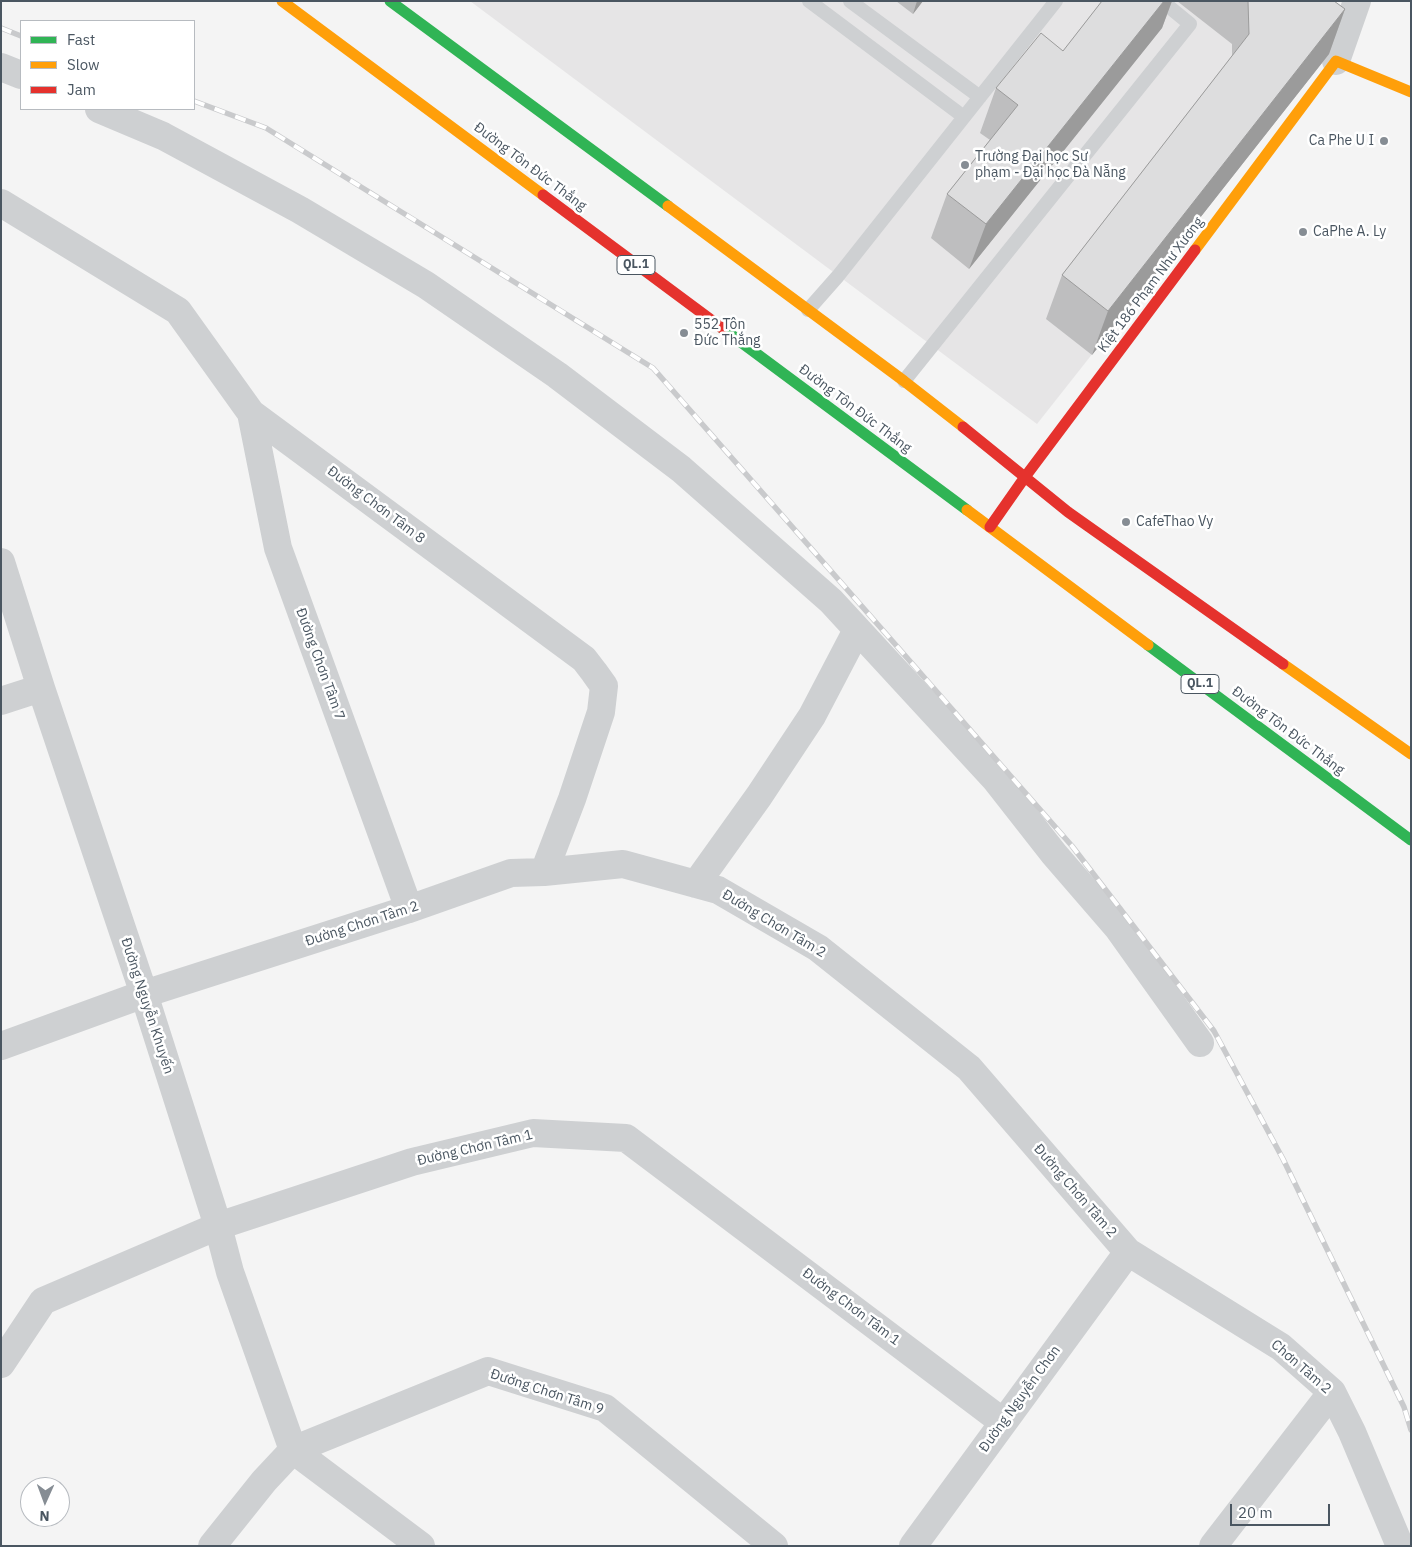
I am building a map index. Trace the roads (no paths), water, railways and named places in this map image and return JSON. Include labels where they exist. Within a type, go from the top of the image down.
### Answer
[{"type":"main road","name":"Đường Tôn Đức Thắng","points":[[282,1],[1411,840]]},
{"type":"main road","points":[[390,1],[904,381],[1068,512],[1411,754]]},
{"type":"main road","name":"Kiệt 186 Phạm Như Xương","points":[[990,527],[1336,61]]},
{"type":"main road","points":[[1336,61],[1411,92]]},
{"type":"street","points":[[1336,61],[1357,1]]},
{"type":"street","points":[[1,67],[20,75]]},
{"type":"street","points":[[101,110],[163,136],[300,210],[426,285],[558,376],[681,469],[831,601],[996,780],[1054,854],[1118,928],[1200,1043]]},
{"type":"street","name":"Đường Chơn Tâm 8","points":[[1,203],[178,311],[251,413],[584,660],[604,686],[601,712],[572,799],[544,872]]},
{"type":"street","name":"Đường Chơn Tâm 7","points":[[251,413],[278,548],[409,909]]},
{"type":"street","name":"Đường Nguyễn Khuyến","points":[[1,562],[41,688],[144,994],[218,1226],[230,1272],[293,1450]]},
{"type":"street","points":[[696,884],[759,796],[812,716],[857,630]]},
{"type":"street","points":[[1,701],[41,688]]},
{"type":"street","name":"Đường Chơn Tâm 2","points":[[1,1046],[144,994],[409,909],[511,873],[544,872],[623,864],[718,890],[818,948],[969,1068],[1128,1252]]},
{"type":"street","name":"Đường Chơn Tâm 1","points":[[1,1364],[43,1301],[218,1226],[412,1162],[533,1133],[626,1138],[1003,1422]]},
{"type":"street","name":"Chơn Tâm 2","points":[[1128,1252],[1281,1347],[1332,1392],[1352,1432],[1400,1546]]},
{"type":"street","name":"Đường Nguyễn Chơn","points":[[913,1546],[1128,1252]]},
{"type":"street","name":"Đường Chơn Tâm 9","points":[[212,1546],[264,1481],[293,1450],[488,1371],[605,1408],[774,1546]]},
{"type":"street","points":[[1213,1546],[1332,1392]]},
{"type":"street","points":[[293,1450],[422,1546]]},
{"type":"lane","points":[[809,1],[964,117]]},
{"type":"lane","points":[[850,1],[980,97]]},
{"type":"lane","points":[[808,310],[838,276],[1056,1]]},
{"type":"lane","points":[[904,381],[1190,24],[1162,1]]},
{"type":"railway","points":[[1,28],[20,36]]},
{"type":"railway","points":[[195,101],[266,128],[653,368],[1072,846],[1214,1031],[1283,1159],[1404,1407],[1411,1430]]},
{"type":"place","name":"Ca Phe U I","points":[[1384,141]]},
{"type":"place","name":"Trường Đại học Sư phạm - Đại học Đà Nẵng","points":[[965,165]]},
{"type":"place","name":"CaPhe A. Ly","points":[[1303,232]]},
{"type":"place","name":"552 Tôn Đức Thắng","points":[[684,333]]},
{"type":"place","name":"CafeThao Vy","points":[[1126,522]]}]
